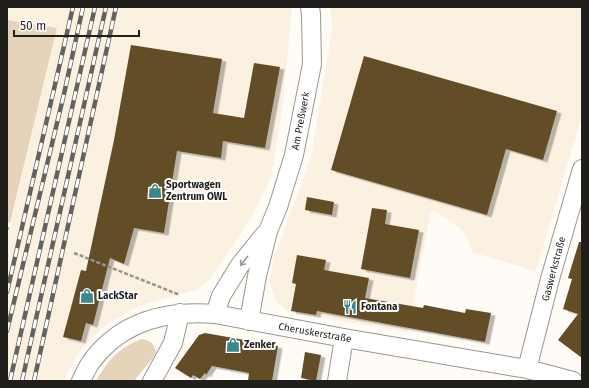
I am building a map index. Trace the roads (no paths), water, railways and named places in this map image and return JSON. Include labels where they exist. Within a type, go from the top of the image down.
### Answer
[{"type":"street","name":"Am Preßwerk","points":[[249,320],[257,276],[268,231],[278,207],[294,155],[312,64],[310,7]]},
{"type":"street","name":"Gaswerkstraße","points":[[527,369],[550,279],[582,169]]},
{"type":"street","name":"Am Preßwerk","points":[[207,314],[221,296],[240,265],[268,231]]},
{"type":"street","name":"Cheruskerstraße","points":[[80,381],[90,363],[107,343],[130,327],[154,318],[180,313],[207,314],[249,320],[344,338],[527,369],[573,381]]},
{"type":"street","points":[[152,381],[173,343],[180,313]]},
{"type":"street","points":[[337,381],[344,338]]},
{"type":"railway","points":[[7,292],[73,7]]},
{"type":"railway","points":[[7,331],[64,94],[83,7]]},
{"type":"railway","points":[[10,381],[95,7]]},
{"type":"railway","points":[[22,381],[106,7]]},
{"type":"railway","points":[[34,381],[116,7]]},
{"type":"place","name":"Sportwagen Zentrum OWL","points":[[155,191]]},
{"type":"place","name":"LackStar","points":[[87,296]]},
{"type":"place","name":"Fontana","points":[[350,307]]},
{"type":"place","name":"Zenker","points":[[233,345]]}]
